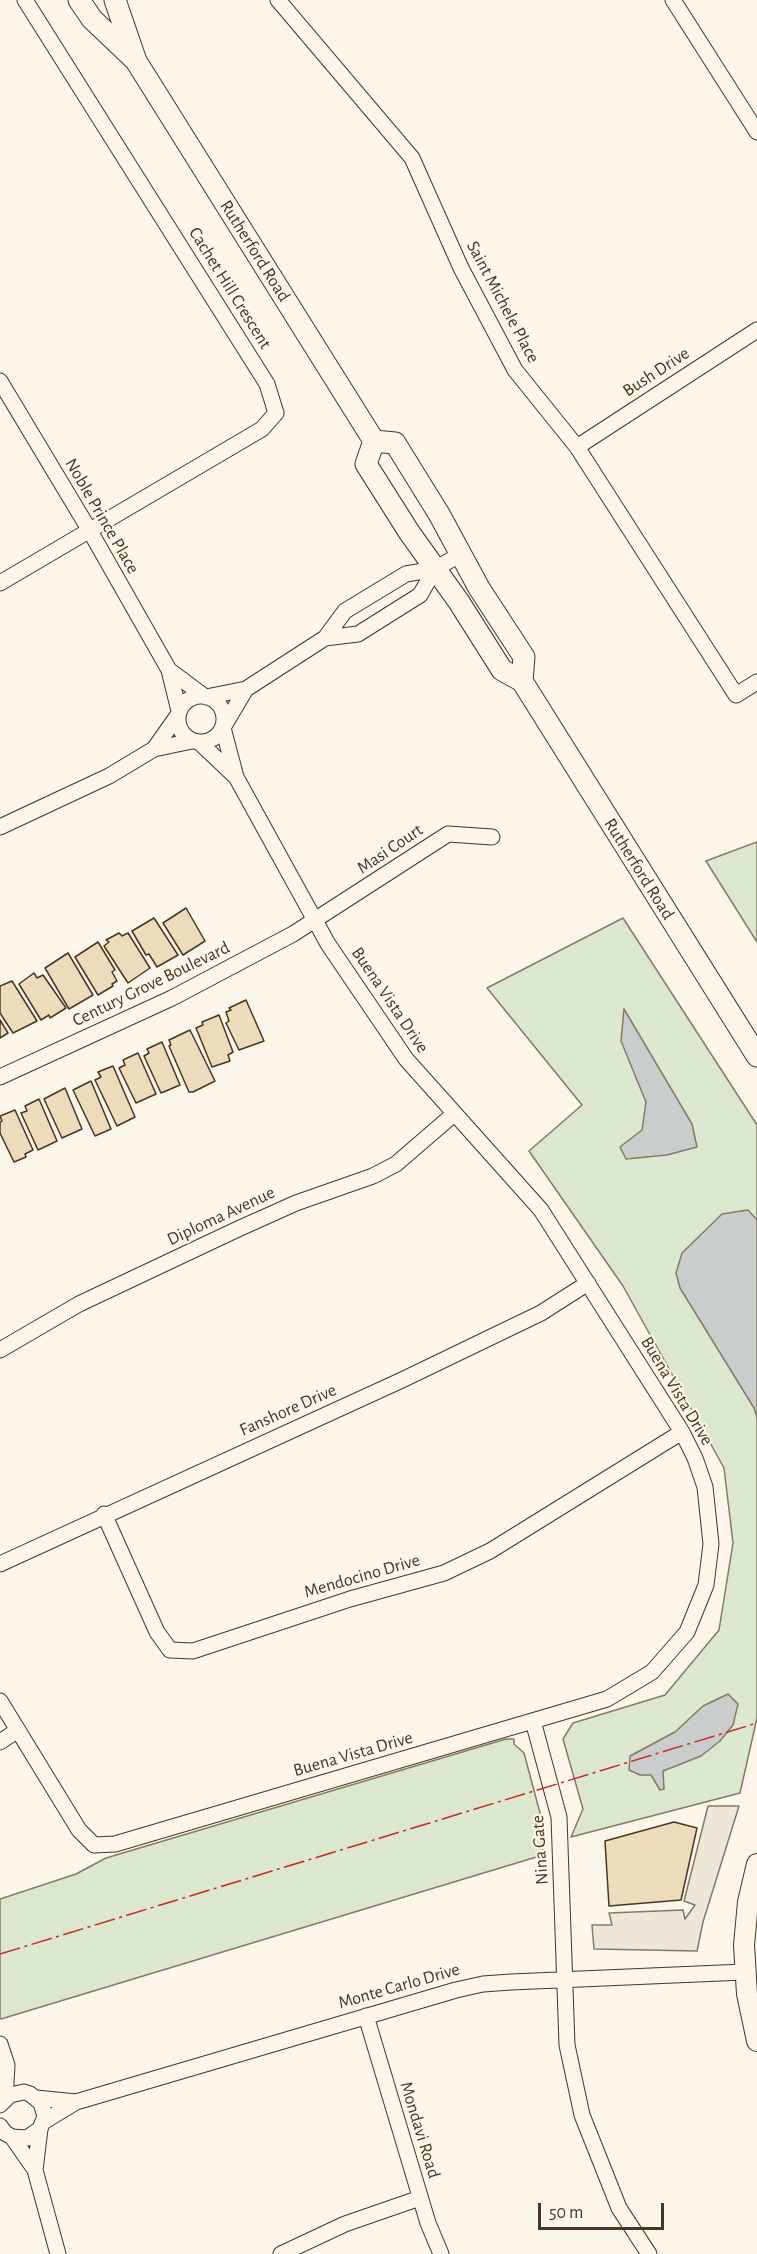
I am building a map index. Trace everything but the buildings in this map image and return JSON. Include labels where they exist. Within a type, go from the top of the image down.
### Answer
[{"type":"main road","name":"Rutherford Road","points":[[79,0],[92,19],[136,62]]},
{"type":"main road","name":"Rutherford Road","points":[[115,0],[136,62],[374,441]]},
{"type":"main road","name":"Rutherford Road","points":[[374,441],[395,443],[439,514],[479,588],[524,657],[522,681]]},
{"type":"main road","name":"Rutherford Road","points":[[374,441],[366,464],[502,670],[522,681],[757,1056]]},
{"type":"street","name":"Cachet Hill Crescent","points":[[25,0],[267,384],[276,413],[262,429],[90,531]]},
{"type":"street","name":"Saint Michele Place","points":[[278,0],[412,159],[461,268],[515,370],[577,447],[736,695],[757,682]]},
{"type":"street","points":[[673,0],[757,132]]},
{"type":"street","name":"Bush Drive","points":[[577,447],[757,330]]},
{"type":"street","name":"Noble Prince Place","points":[[0,381],[90,531],[169,670],[179,713]]},
{"type":"street","points":[[0,583],[90,531]]},
{"type":"street","points":[[154,749],[190,698],[246,689],[325,638],[345,612],[355,605],[406,574],[435,569],[461,554]]},
{"type":"street","points":[[325,638],[358,634],[367,629],[420,595],[435,569]]},
{"type":"street","name":"Noble Prince Place","points":[[169,670],[205,696]]},
{"type":"street","points":[[0,827],[109,776],[154,749],[214,739],[246,689]]},
{"type":"street","points":[[205,696],[221,706],[224,713],[223,727]]},
{"type":"street","points":[[179,713],[178,721],[182,732],[196,742]]},
{"type":"street","name":"Buena Vista Drive","points":[[18,1730],[79,1830],[94,1845],[115,1844],[607,1699],[652,1672],[687,1632],[706,1585],[711,1544],[705,1487],[682,1432],[541,1210],[405,1059],[328,944],[236,777],[223,727]]},
{"type":"street","name":"Buena Vista Drive","points":[[196,742],[236,777]]},
{"type":"street","name":"Masi Court","points":[[316,921],[448,834],[492,837]]},
{"type":"street","name":"Century Grove Boulevard","points":[[0,1077],[172,998],[316,921]]},
{"type":"street","name":"Diploma Avenue","points":[[0,1350],[79,1304],[238,1229],[296,1203],[381,1172],[415,1149],[454,1114]]},
{"type":"street","name":"Fanshore Drive","points":[[0,1564],[104,1514],[412,1375],[541,1313],[588,1283]]},
{"type":"street","name":"Mendocino Drive","points":[[104,1514],[158,1632],[171,1650],[193,1652],[328,1606],[444,1573],[490,1551],[682,1432]]},
{"type":"street","points":[[0,1701],[18,1730],[0,1742]]},
{"type":"street","name":"Nina Gate","points":[[533,1721],[559,1817],[567,2045],[582,2115],[620,2208],[649,2254]]},
{"type":"street","points":[[757,1864],[745,1921],[744,1972],[757,2041]]},
{"type":"street","name":"Monte Carlo Drive","points":[[4,2132],[27,2138],[76,2102],[366,2016],[483,1984],[744,1972]]},
{"type":"street","name":"Mondavi Road","points":[[366,2016],[420,2198],[441,2254]]},
{"type":"street","points":[[0,2044],[7,2065],[44,2109],[35,2170]]},
{"type":"street","points":[[2,2102],[7,2065]]},
{"type":"street","name":"Monte Carlo Drive","points":[[2,2102],[17,2092],[24,2092],[35,2097],[76,2102]]},
{"type":"street","points":[[4,2132],[35,2170],[58,2254]]},
{"type":"street","points":[[281,2254],[345,2224],[420,2198]]},
{"type":"green space","points":[[757,842],[757,942],[706,861]]},
{"type":"green space","points":[[623,918],[757,1125],[757,1718],[740,1793],[571,1837],[583,1809],[563,1739],[573,1723],[665,1695],[719,1630],[733,1543],[724,1468],[623,1286],[529,1151],[582,1105],[487,988]]},
{"type":"green space","points":[[506,1739],[514,1739],[514,1744],[524,1753],[540,1813],[543,1855],[0,2018],[0,1899],[76,1874],[106,1858]]},
{"type":"shaded area","points":[[624,1009],[692,1124],[697,1147],[667,1155],[626,1159],[620,1147],[642,1130],[646,1102],[621,1041]]},
{"type":"shaded area","points":[[748,1210],[757,1220],[757,1417],[754,1408],[680,1288],[676,1273],[682,1253],[722,1214]]},
{"type":"shaded area","points":[[728,1694],[738,1704],[733,1725],[720,1741],[701,1756],[663,1771],[664,1789],[660,1790],[651,1775],[640,1775],[629,1770],[630,1756],[675,1732],[703,1706]]},
{"type":"shaded area","points":[[708,1806],[739,1806],[703,1922],[697,1951],[594,1949],[592,1925],[612,1925],[609,1913],[683,1910],[685,1919],[695,1905],[684,1901]]},
{"type":"power","points":[[0,1954],[757,1723]]}]
